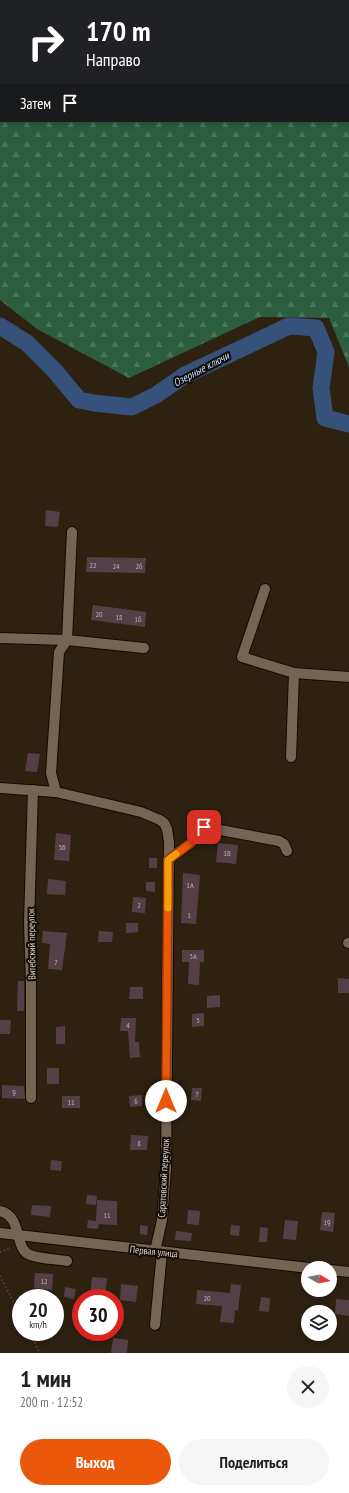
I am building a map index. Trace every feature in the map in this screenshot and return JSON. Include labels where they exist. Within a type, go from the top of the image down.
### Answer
[{"type":"street","points":[[0,788],[56,792],[51,773],[59,652],[67,640],[72,532]]},
{"type":"street","points":[[265,589],[242,657],[294,673],[349,677]]},
{"type":"street","points":[[0,638],[67,640],[144,648]]},
{"type":"street","points":[[291,757],[294,673]]},
{"type":"street","name":"Витебский переулок","points":[[31,1098],[32,983],[29,923],[33,790]]},
{"type":"street","name":"Саратовский переулок","points":[[56,792],[141,812],[164,823],[169,836],[166,1169],[158,1251],[155,1325]]},
{"type":"street","points":[[168,860],[192,842],[204,827],[279,841],[284,844],[286,851]]},
{"type":"street","points":[[0,1211],[10,1216],[20,1236],[22,1248],[29,1255],[67,1261]]},
{"type":"street","name":"Первая улица","points":[[0,1234],[301,1267]]},
{"type":"street","points":[[337,1271],[349,1272]]},
{"type":"path","points":[[0,1276],[12,1299]]},
{"type":"path","points":[[34,1341],[40,1353]]},
{"type":"green space","points":[[0,122],[349,122],[349,367],[329,318],[260,317],[129,378],[37,329],[0,300]]},
{"type":"building","points":[[46,510],[60,512],[58,527],[45,526]]},
{"type":"building","points":[[87,557],[146,558],[145,573],[86,572]]},
{"type":"building","points":[[93,605],[146,612],[145,627],[91,620]]},
{"type":"building","points":[[28,753],[40,754],[37,772],[25,771]]},
{"type":"building","points":[[56,833],[71,835],[69,861],[54,860]]},
{"type":"building","points":[[218,843],[238,845],[236,864],[216,862]]},
{"type":"building","points":[[149,858],[157,858],[157,868],[149,868]]},
{"type":"building","points":[[183,873],[200,875],[196,924],[181,923]]},
{"type":"building","points":[[48,879],[66,881],[65,895],[47,894]]},
{"type":"building","points":[[146,882],[155,882],[155,892],[146,891]]},
{"type":"building","points":[[133,897],[146,898],[145,913],[132,912]]},
{"type":"building","points":[[126,923],[138,923],[138,932],[126,933]]},
{"type":"building","points":[[43,931],[67,933],[62,970],[48,969],[50,944],[42,943]]},
{"type":"building","points":[[99,931],[113,932],[112,942],[98,942]]},
{"type":"building","points":[[182,950],[204,950],[204,962],[200,962],[199,985],[188,984],[189,962],[182,962]]},
{"type":"building","points":[[338,978],[349,979],[349,993],[338,993]]},
{"type":"building","points":[[18,981],[24,981],[24,1011],[17,1011]]},
{"type":"building","points":[[130,987],[143,987],[143,999],[129,999]]},
{"type":"building","points":[[220,995],[220,1007],[207,1008],[207,996]]},
{"type":"building","points":[[204,1013],[204,1026],[192,1027],[192,1014]]},
{"type":"building","points":[[121,1018],[136,1018],[135,1042],[139,1042],[140,1057],[130,1058],[128,1031],[120,1031]]},
{"type":"building","points":[[0,1020],[11,1020],[10,1034],[0,1034]]},
{"type":"building","points":[[65,1026],[65,1044],[56,1044],[56,1027]]},
{"type":"building","points":[[47,1068],[59,1068],[59,1084],[47,1084]]},
{"type":"building","points":[[2,1085],[24,1086],[25,1099],[2,1098]]},
{"type":"building","points":[[192,1088],[202,1088],[201,1101],[191,1100]]},
{"type":"building","points":[[142,1095],[142,1106],[130,1107],[129,1096]]},
{"type":"building","points":[[62,1096],[80,1096],[80,1108],[62,1108]]},
{"type":"building","points":[[131,1135],[148,1136],[147,1150],[130,1150]]},
{"type":"building","points":[[51,1160],[62,1161],[61,1171],[50,1170]]},
{"type":"building","points":[[87,1195],[97,1196],[96,1205],[86,1204]]},
{"type":"building","points":[[97,1200],[117,1201],[117,1225],[99,1224],[98,1229],[87,1228],[88,1220],[96,1221]]},
{"type":"building","points":[[32,1205],[51,1206],[50,1217],[31,1215]]},
{"type":"building","points":[[188,1210],[200,1211],[199,1225],[187,1224]]},
{"type":"building","points":[[322,1212],[335,1213],[333,1232],[320,1230]]},
{"type":"building","points":[[285,1220],[298,1221],[296,1240],[283,1239]]},
{"type":"building","points":[[140,1225],[148,1226],[147,1235],[140,1234]]},
{"type":"building","points":[[231,1225],[240,1226],[239,1236],[230,1235]]},
{"type":"building","points":[[260,1227],[268,1228],[267,1242],[259,1242]]},
{"type":"building","points":[[176,1231],[192,1233],[191,1241],[175,1240]]},
{"type":"building","points":[[35,1273],[53,1274],[52,1289],[34,1288]]},
{"type":"building","points":[[92,1277],[107,1278],[106,1289],[91,1289]]},
{"type":"building","points":[[121,1284],[138,1286],[136,1302],[124,1300],[124,1289],[121,1289]]},
{"type":"building","points":[[231,1284],[241,1285],[238,1311],[235,1310],[234,1323],[220,1322],[222,1306],[196,1304],[197,1290],[230,1293]]},
{"type":"building","points":[[65,1287],[76,1289],[72,1289],[72,1299],[64,1297]]},
{"type":"building","points":[[261,1297],[270,1298],[269,1312],[259,1311]]},
{"type":"building","points":[[336,1299],[349,1300],[349,1316],[337,1314],[337,1305],[336,1305]]},
{"type":"building","points":[[128,1340],[127,1353],[111,1353],[113,1341]]},
{"type":"waterway","name":"Озерные ключи","points":[[0,326],[27,343],[55,371],[79,400],[132,407],[156,395],[185,375],[289,326],[316,328],[326,352],[321,388],[325,418],[349,424]]},
{"type":"slow traffic","points":[[168,908],[168,860],[176,854]]},
{"type":"route","points":[[166,1101],[168,860],[192,842],[204,827]]}]
